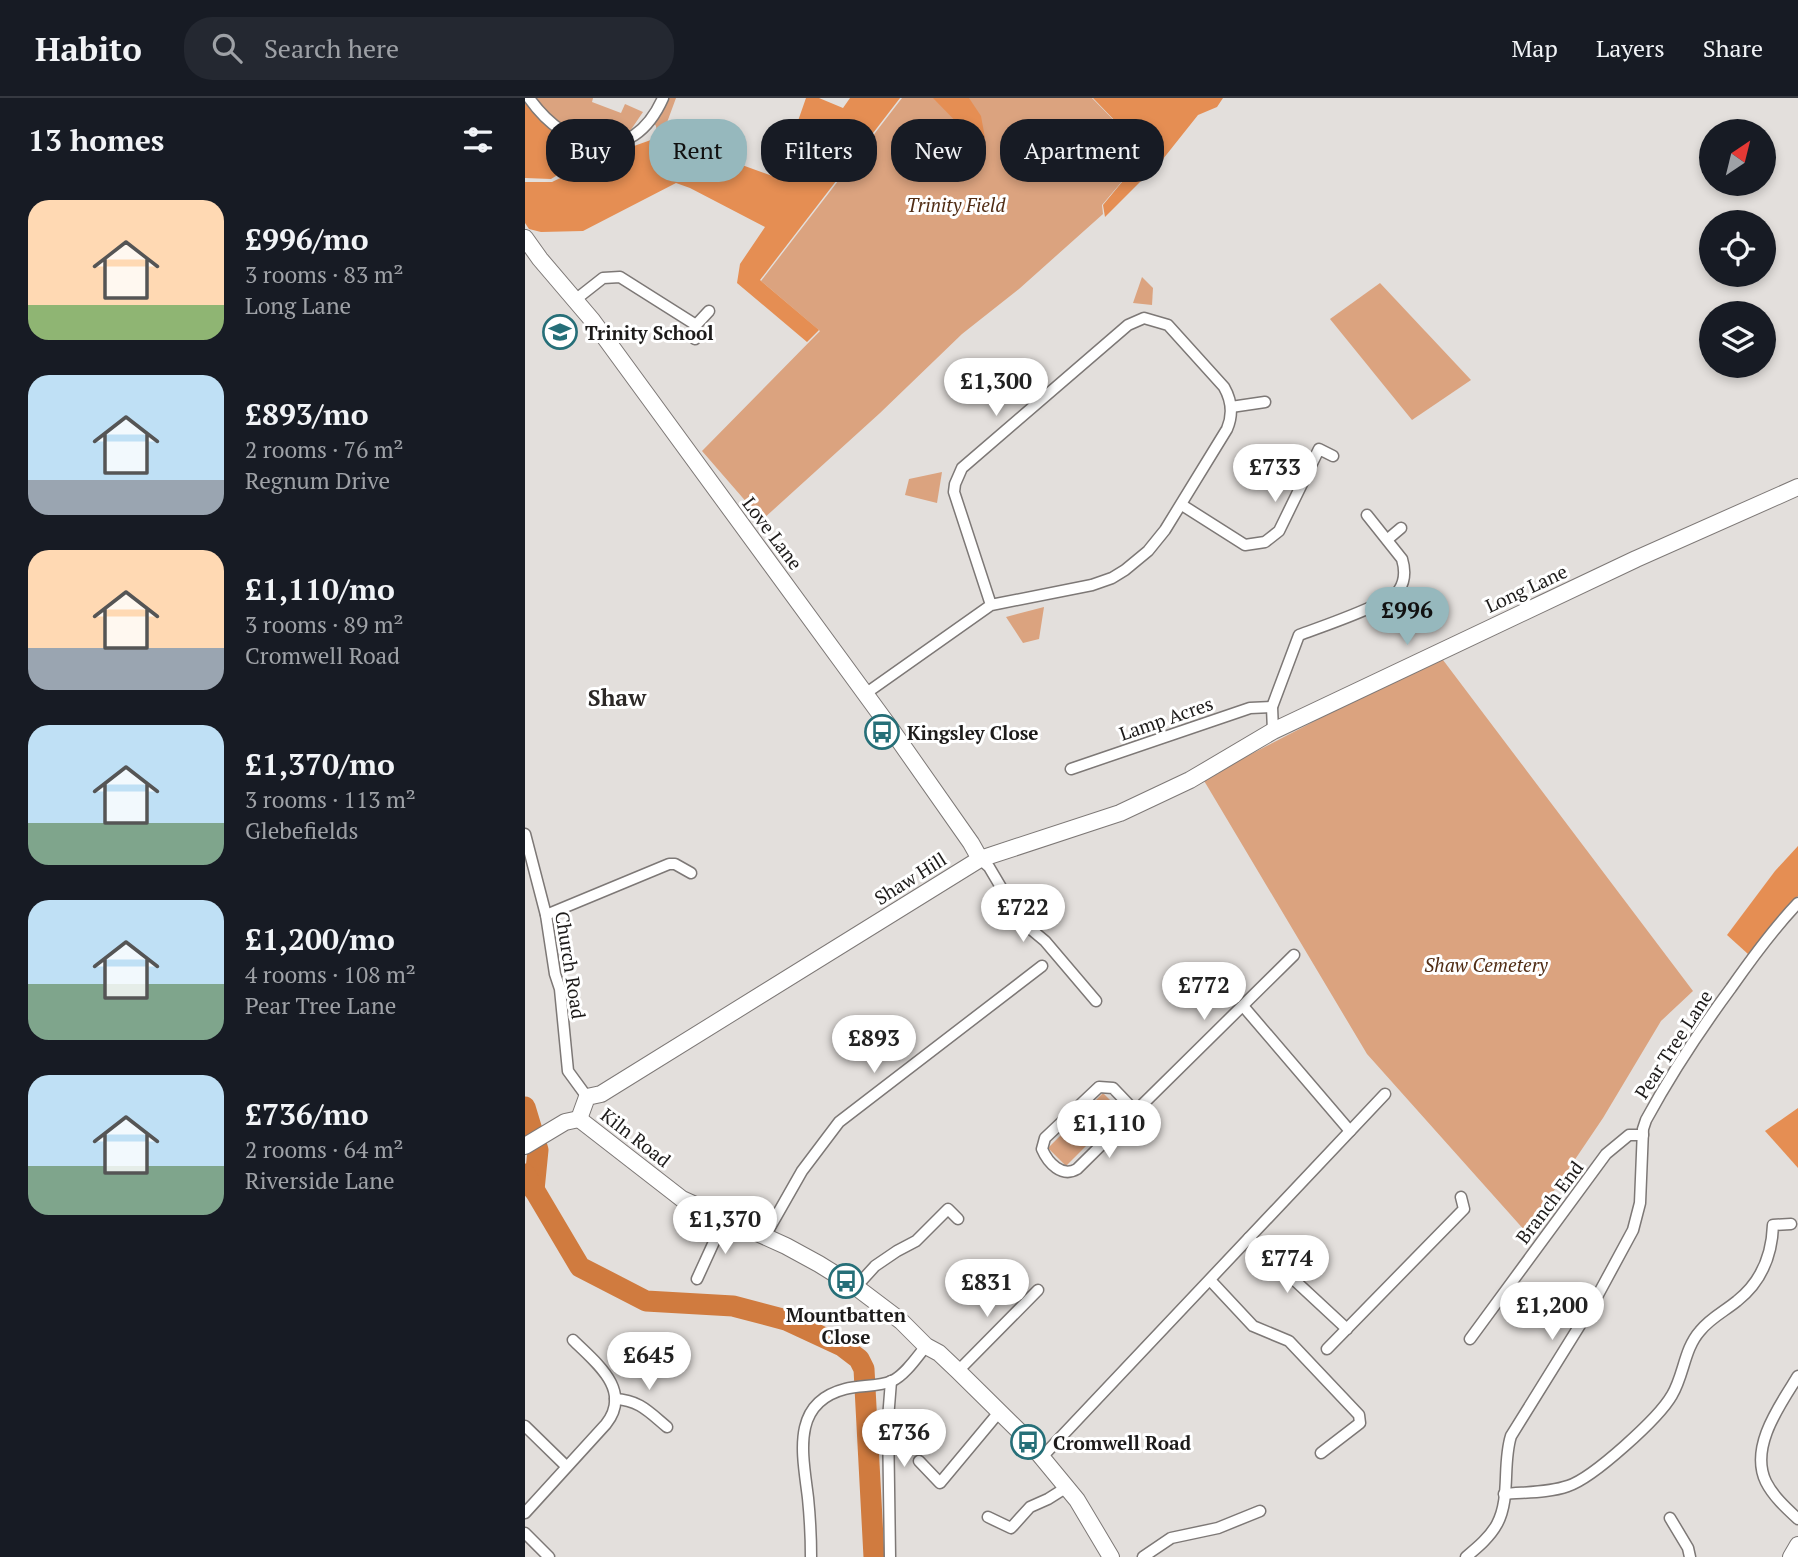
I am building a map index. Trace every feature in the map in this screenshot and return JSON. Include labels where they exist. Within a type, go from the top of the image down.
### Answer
[{"type":"street","points":[[529,98],[542,115],[562,132],[579,142],[598,146],[629,139],[650,120],[663,98]]},
{"type":"street","name":"Love Lane","points":[[525,238],[625,364],[865,694],[980,859]]},
{"type":"street","points":[[575,300],[603,278],[620,276],[696,325]]},
{"type":"street","points":[[695,339],[696,325],[709,311]]},
{"type":"street","points":[[865,694],[991,605],[1092,585],[1112,578],[1148,551],[1182,505],[1227,429],[1231,417],[1231,407],[1224,387],[1168,325],[1144,318],[1128,325],[962,468],[954,492],[991,605]]},
{"type":"street","points":[[1231,407],[1265,402]]},
{"type":"street","points":[[1182,505],[1245,545],[1265,542],[1279,530],[1319,449],[1333,456]]},
{"type":"street","name":"Long Lane","points":[[1273,731],[1636,559],[1798,487]]},
{"type":"street","points":[[1273,731],[1272,707],[1299,635],[1391,597],[1403,583],[1404,567],[1398,552],[1367,515]]},
{"type":"street","points":[[1388,539],[1401,528]]},
{"type":"street","name":"Lamp Acres","points":[[1071,769],[1250,708],[1272,707]]},
{"type":"street","name":"Shaw Hill","points":[[587,1097],[601,1094],[980,859],[1120,813],[1190,780],[1273,731]]},
{"type":"street","name":"Church Road","points":[[525,834],[529,871],[546,915],[555,974],[560,989],[568,1071],[587,1097]]},
{"type":"street","points":[[980,859],[989,867],[1021,921],[1045,941],[1096,1002]]},
{"type":"street","points":[[546,915],[669,864],[675,864],[691,873]]},
{"type":"street","name":"Pear Tree Lane","points":[[1467,1557],[1496,1527],[1501,1513],[1505,1464],[1511,1436],[1593,1304],[1633,1230],[1640,1203],[1646,1120],[1689,1049],[1775,926],[1798,903]]},
{"type":"street","points":[[1135,1111],[1114,1088],[1099,1087],[1045,1138],[1042,1149],[1056,1167],[1066,1173],[1072,1172],[1135,1111],[1243,1006],[1294,955]]},
{"type":"street","points":[[765,1236],[802,1171],[839,1122],[1042,966]]},
{"type":"street","points":[[1243,1006],[1350,1131]]},
{"type":"street","points":[[1042,1457],[1385,1094]]},
{"type":"street","points":[[525,1146],[565,1122],[579,1119],[587,1097]]},
{"type":"street","name":"Kiln Road","points":[[579,1119],[682,1199],[765,1236],[819,1264],[856,1287],[908,1326],[926,1346],[939,1353],[1000,1411],[1042,1457],[1089,1517],[1111,1557]]},
{"type":"street","name":"Branch End","points":[[1470,1339],[1607,1154],[1629,1135],[1643,1135]]},
{"type":"street","points":[[1327,1349],[1462,1203],[1476,1209]]},
{"type":"street","points":[[856,1287],[875,1266],[916,1241],[948,1209],[958,1219]]},
{"type":"street","points":[[697,1279],[724,1220]]},
{"type":"street","points":[[1504,1494],[1554,1489],[1578,1482],[1590,1475],[1645,1426],[1672,1395],[1697,1334],[1746,1293],[1760,1275],[1772,1244],[1773,1225],[1791,1224]]},
{"type":"street","points":[[1249,1238],[1347,1329]]},
{"type":"street","points":[[916,1241],[924,1252]]},
{"type":"street","points":[[1210,1280],[1253,1326],[1289,1341],[1359,1415],[1360,1423],[1321,1453]]},
{"type":"street","points":[[958,1371],[1038,1290]]},
{"type":"street","points":[[525,1513],[611,1418],[615,1408],[612,1385],[604,1369],[573,1340]]},
{"type":"street","points":[[811,1557],[810,1519],[801,1443],[809,1415],[823,1399],[835,1392],[888,1382],[902,1373],[926,1346]]},
{"type":"street","points":[[1798,1376],[1771,1424],[1762,1448],[1761,1461],[1766,1482],[1783,1506],[1798,1519]]},
{"type":"street","points":[[888,1382],[890,1557]]},
{"type":"street","points":[[614,1399],[630,1400],[656,1411],[667,1427]]},
{"type":"street","points":[[919,1461],[940,1483],[1000,1411]]},
{"type":"street","points":[[525,1426],[566,1466]]},
{"type":"street","points":[[988,1517],[1011,1528],[1030,1507],[1067,1487]]},
{"type":"street","points":[[1143,1557],[1171,1538],[1218,1528],[1260,1511]]},
{"type":"street","points":[[1670,1518],[1688,1548],[1690,1557]]},
{"type":"street","points":[[525,1533],[549,1557]]},
{"type":"street","points":[[1791,1557],[1798,1545]]},
{"type":"green space","points":[[532,98],[593,98],[592,102],[621,113],[625,104],[643,112],[635,124],[635,119],[552,119]]},
{"type":"green space","points":[[664,98],[676,98],[668,119],[651,119]]},
{"type":"green space","name":"Trinity Field","points":[[902,98],[1092,98],[1113,119],[1000,119],[1000,182],[1121,182],[1102,205],[1103,214],[1019,289],[962,334],[762,520],[702,451],[820,331],[761,281],[837,182],[877,182],[877,130]]},
{"type":"green space","points":[[1142,277],[1153,288],[1152,305],[1133,303]]},
{"type":"green space","points":[[1380,283],[1471,380],[1412,420],[1330,319]]},
{"type":"green space","points":[[942,472],[937,503],[905,495],[909,479]]},
{"type":"green space","points":[[1044,607],[1039,639],[1023,643],[1006,617]]},
{"type":"green space","name":"Shaw Cemetery","points":[[1440,656],[1693,991],[1661,1021],[1603,1118],[1526,1232],[1367,1054],[1203,779]]},
{"type":"green space","points":[[1103,1093],[1121,1111],[1066,1166],[1048,1148]]},
{"type":"shaded area","points":[[525,98],[548,119],[546,179],[525,178]]},
{"type":"shaded area","points":[[806,98],[819,98],[843,108],[850,98],[900,98],[877,128],[877,119],[799,119]]},
{"type":"shaded area","points":[[933,98],[969,98],[982,119],[953,119]]},
{"type":"shaded area","points":[[1093,98],[1223,98],[1217,107],[1198,115],[1164,158],[1164,119],[1113,119]]},
{"type":"shaded area","points":[[649,141],[649,182],[747,182],[747,167],[761,172],[761,182],[835,182],[760,280],[819,330],[807,342],[737,283],[740,264],[765,227],[690,188],[676,183],[583,231],[541,232],[529,229],[525,223],[525,182],[635,182],[635,146]]},
{"type":"shaded area","points":[[1122,182],[1140,182],[1105,217],[1103,205]]},
{"type":"shaded area","points":[[1798,846],[1798,896],[1748,954],[1727,935],[1775,871]]},
{"type":"shaded area","points":[[1798,1108],[1798,1168],[1765,1131]]},
{"type":"waterway","points":[[525,1107],[538,1150],[534,1190]]},
{"type":"waterway","points":[[525,1174],[580,1267],[646,1301],[733,1306],[786,1320],[842,1346],[859,1359],[864,1369],[874,1557]]},
{"type":"place","name":"Trinity School","points":[[560,332]]},
{"type":"place","name":"Kingsley Close","points":[[882,732]]},
{"type":"place","name":"Mountbatten Close","points":[[846,1281]]},
{"type":"place","name":"Cromwell Road","points":[[1028,1442]]},
{"type":"district","name":"Shaw","points":[[617,697]]}]
